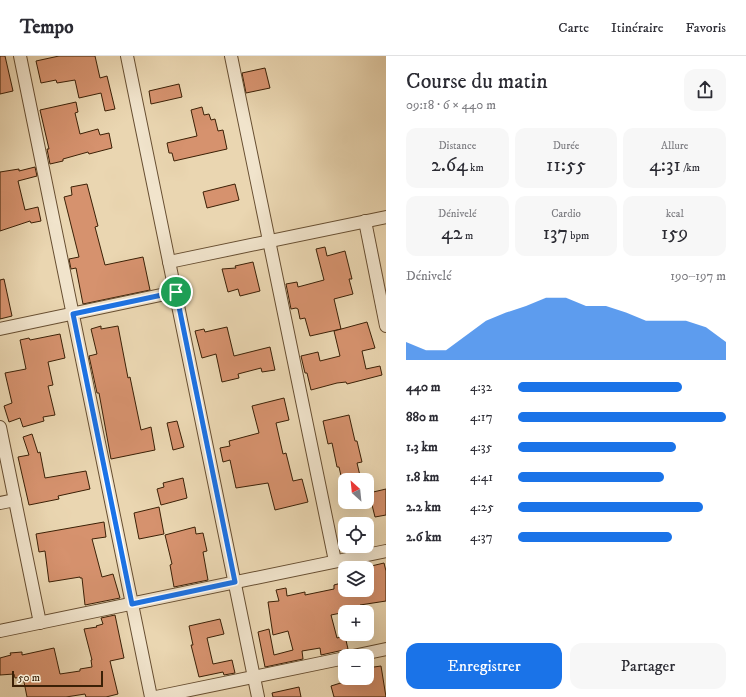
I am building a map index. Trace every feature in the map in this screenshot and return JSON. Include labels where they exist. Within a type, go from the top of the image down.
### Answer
[{"type":"street","points":[[20,56],[151,697]]},
{"type":"street","points":[[127,56],[258,697]]},
{"type":"street","points":[[232,56],[335,561]]},
{"type":"street","points":[[169,262],[386,217]]},
{"type":"street","points":[[365,221],[386,326]]},
{"type":"street","points":[[0,329],[176,292]]},
{"type":"street","points":[[0,427],[40,623]]},
{"type":"street","points":[[0,503],[15,500]]},
{"type":"street","points":[[0,631],[386,551]]},
{"type":"street","points":[[374,652],[386,649]]},
{"type":"street","points":[[156,697],[338,659]]},
{"type":"building","points":[[0,56],[5,56],[13,91],[0,94]]},
{"type":"building","points":[[59,56],[95,56],[100,78],[107,76],[115,109],[105,111],[101,93],[79,98],[75,80],[57,83],[56,80],[41,83],[36,61]]},
{"type":"building","points":[[265,68],[270,88],[246,93],[242,73]]},
{"type":"building","points":[[179,84],[182,97],[151,104],[149,91]]},
{"type":"building","points":[[76,102],[78,112],[75,113],[80,134],[98,129],[100,135],[109,133],[112,148],[89,154],[88,152],[50,164],[47,149],[49,149],[40,110]]},
{"type":"building","points":[[202,107],[204,115],[209,114],[211,120],[215,119],[218,131],[223,130],[227,149],[174,161],[172,153],[169,153],[167,143],[197,136],[191,110]]},
{"type":"building","points":[[35,167],[37,176],[18,181],[25,210],[38,207],[41,221],[31,223],[30,221],[0,231],[0,172],[19,169],[19,171]]},
{"type":"building","points":[[87,184],[98,226],[95,227],[105,265],[143,257],[150,290],[83,304],[76,268],[71,269],[69,259],[79,257],[64,197],[72,195],[71,187]]},
{"type":"building","points":[[235,184],[239,200],[207,208],[203,192]]},
{"type":"building","points":[[325,247],[327,256],[345,251],[352,279],[349,279],[353,294],[334,299],[341,329],[310,336],[305,318],[300,319],[298,309],[291,309],[286,284],[297,282],[298,287],[324,280],[316,249]]},
{"type":"building","points":[[253,262],[260,291],[240,296],[238,289],[228,292],[222,269],[236,268],[235,266]]},
{"type":"building","points":[[4,279],[12,316],[0,319],[0,280]]},
{"type":"building","points":[[367,322],[375,348],[362,351],[366,369],[380,366],[382,375],[347,384],[346,382],[337,383],[311,390],[301,356],[318,352],[320,361],[340,356],[334,331]]},
{"type":"building","points":[[101,326],[101,329],[118,326],[128,378],[130,377],[141,430],[151,427],[155,450],[111,459],[99,393],[97,393],[89,356],[97,354],[91,329]]},
{"type":"building","points":[[227,327],[234,356],[270,347],[275,370],[262,372],[261,368],[238,374],[239,378],[222,382],[216,354],[202,358],[195,331],[204,329],[205,332]]},
{"type":"building","points":[[60,334],[65,358],[48,362],[53,385],[48,386],[55,415],[43,417],[44,421],[23,427],[20,418],[9,422],[4,406],[12,403],[5,373],[26,369],[20,340],[29,338],[30,340]]},
{"type":"building","points":[[284,398],[289,420],[276,423],[283,454],[286,453],[293,481],[302,479],[308,502],[275,510],[268,483],[236,488],[230,460],[223,462],[220,448],[230,446],[229,441],[259,433],[252,406]]},
{"type":"building","points":[[349,415],[362,462],[357,463],[359,473],[340,473],[339,467],[337,467],[332,443],[328,444],[323,421]]},
{"type":"building","points":[[177,421],[184,447],[173,450],[167,423]]},
{"type":"building","points":[[32,434],[38,453],[40,452],[45,478],[86,471],[90,489],[58,496],[59,499],[29,505],[18,457],[29,455],[23,437]]},
{"type":"building","points":[[183,478],[187,498],[161,505],[157,489],[164,487],[163,483]]},
{"type":"building","points":[[386,489],[386,515],[375,517],[373,509],[374,492]]},
{"type":"building","points":[[159,507],[164,534],[139,539],[134,513]]},
{"type":"building","points":[[104,522],[106,537],[92,539],[102,577],[113,574],[120,598],[85,605],[82,578],[80,577],[49,582],[45,551],[39,552],[36,534]]},
{"type":"building","points":[[195,527],[196,534],[203,533],[207,551],[203,552],[208,580],[174,587],[170,565],[172,564],[165,535]]},
{"type":"building","points":[[384,563],[386,571],[386,601],[360,605],[338,605],[338,614],[331,615],[338,641],[346,641],[348,649],[338,649],[338,651],[321,655],[320,648],[302,651],[303,659],[265,667],[258,632],[269,629],[274,655],[293,650],[288,631],[273,635],[268,602],[279,601],[276,590],[286,588],[287,596],[305,592],[305,595],[334,589],[334,585],[338,584],[338,597],[374,597],[374,565]]},
{"type":"building","points":[[115,615],[124,658],[110,661],[118,694],[106,697],[86,697],[85,694],[66,697],[27,697],[23,677],[15,678],[14,674],[0,675],[0,658],[11,655],[10,653],[22,652],[22,655],[54,648],[60,674],[80,671],[80,669],[92,667],[92,660],[84,629],[97,627],[96,626],[103,624],[101,618]]},
{"type":"building","points":[[220,619],[224,634],[207,638],[213,664],[232,660],[235,673],[224,675],[223,672],[199,677],[191,645],[193,645],[189,626]]},
{"type":"building","points":[[381,666],[386,697],[334,697],[331,686],[338,684],[374,685],[374,667]]},
{"type":"building","points":[[299,687],[301,697],[273,697],[272,693]]},
{"type":"route","points":[[176,292],[235,582],[132,604],[73,314],[176,292]]}]
